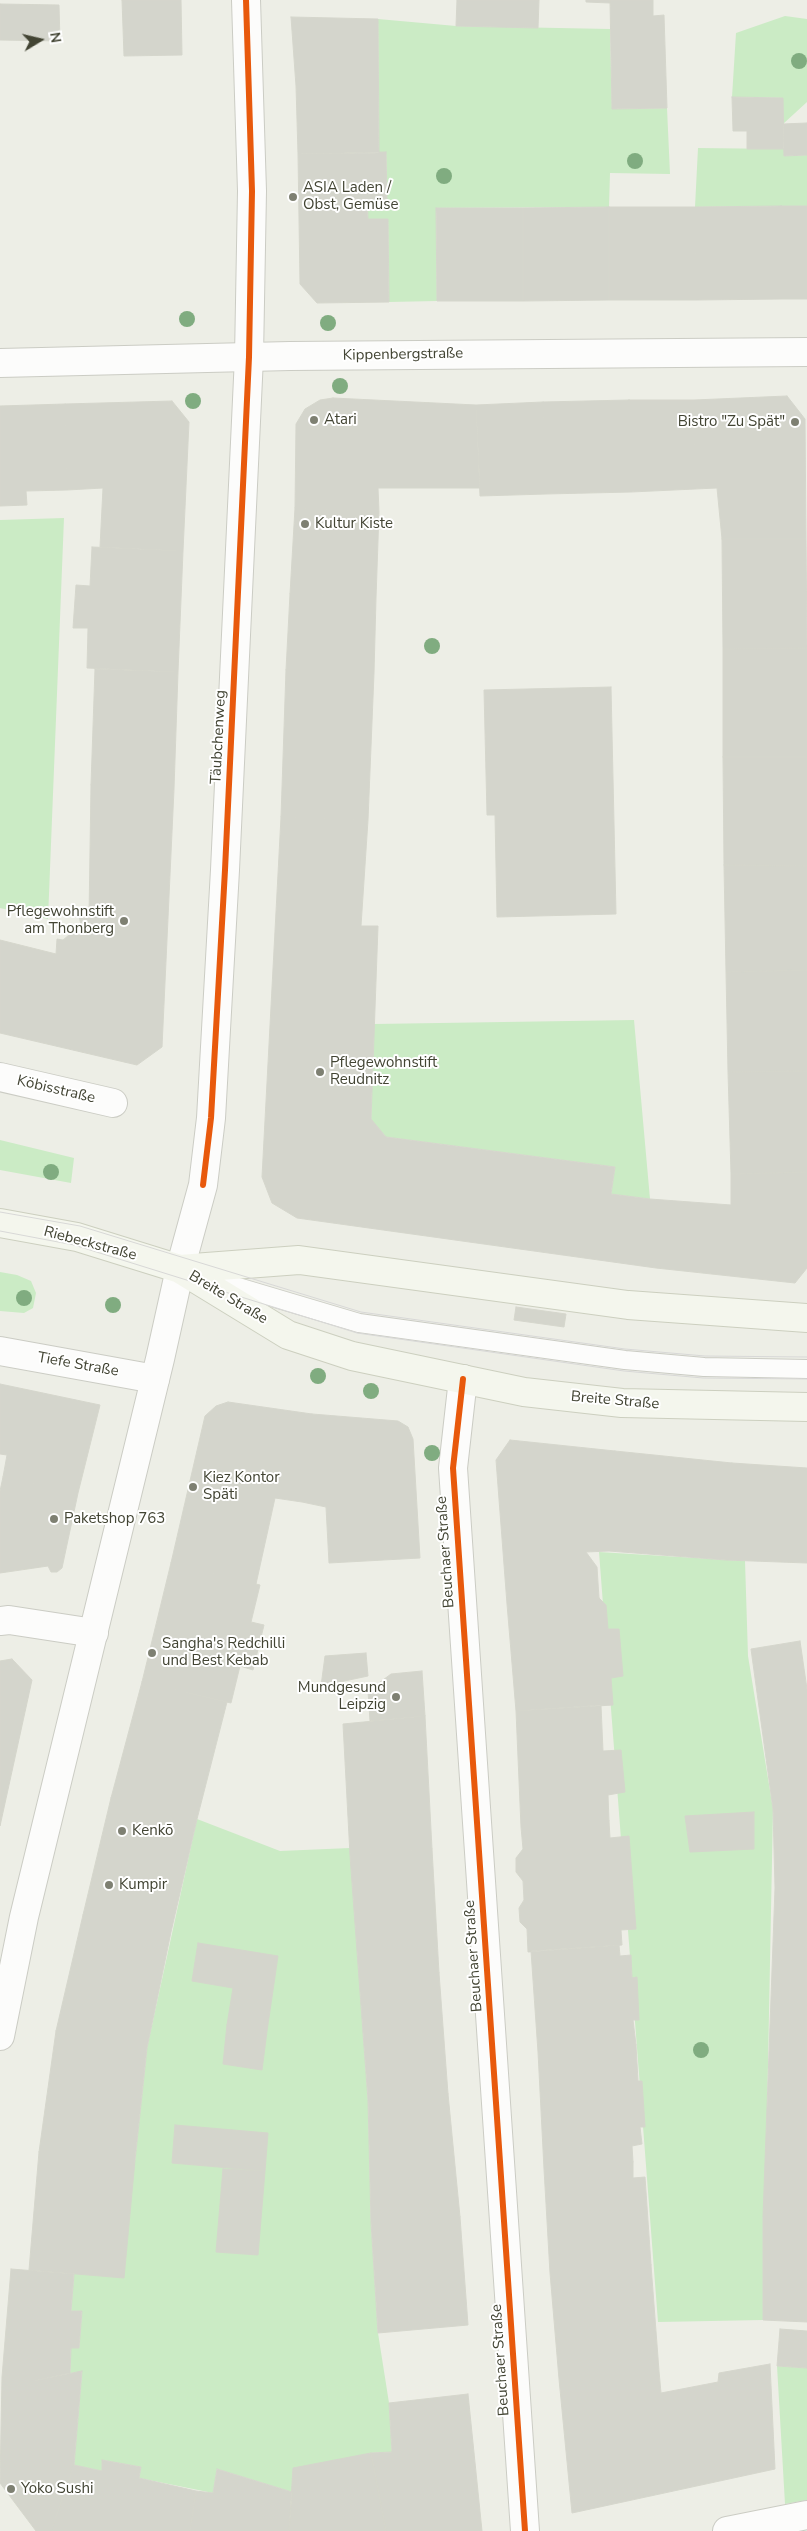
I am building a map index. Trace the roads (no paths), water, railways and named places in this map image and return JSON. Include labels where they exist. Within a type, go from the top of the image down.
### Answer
[{"type":"main road","name":"Riebeckstraße","points":[[0,1223],[76,1237],[180,1269]]},
{"type":"main road","name":"Breite Straße","points":[[180,1269],[299,1260],[628,1305],[807,1318]]},
{"type":"main road","name":"Breite Straße","points":[[180,1269],[288,1335],[352,1356],[524,1392],[622,1403],[807,1407]]},
{"type":"street","name":"Täubchenweg","points":[[0,2036],[24,1917],[156,1379],[180,1269],[204,1184],[211,1118],[226,860],[249,357],[252,191],[246,0]]},
{"type":"street","name":"Kippenbergstraße","points":[[0,362],[249,357],[807,352]]},
{"type":"street","name":"Köbisstraße","points":[[0,1078],[112,1103]]},
{"type":"street","name":"Tiefe Straße","points":[[0,1351],[156,1379]]},
{"type":"street","name":"Beuchaer Straße","points":[[463,1379],[453,1468],[525,2531]]},
{"type":"street","points":[[0,1621],[9,1620],[94,1633]]},
{"type":"street","points":[[727,2531],[807,2516]]},
{"type":"lane","points":[[180,1269],[359,1324],[625,1360],[704,1367],[807,1369]]},
{"type":"tram line","points":[[0,1212],[80,1226],[361,1312],[625,1349],[705,1356],[807,1357]]},
{"type":"tram line","points":[[0,1231],[74,1245],[357,1333],[624,1371],[703,1378],[807,1379]]},
{"type":"place","name":"ASIA Laden / Obst, Gemüse","points":[[293,197]]},
{"type":"place","name":"Atari","points":[[314,420]]},
{"type":"place","name":"Bistro \"Zu Spät\"","points":[[795,422]]},
{"type":"place","name":"Kultur Kiste","points":[[305,524]]},
{"type":"place","name":"Pflegewohnstift am Thonberg","points":[[124,921]]},
{"type":"place","name":"Pflegewohnstift Reudnitz","points":[[320,1072]]},
{"type":"place","name":"Kiez Kontor Späti","points":[[193,1487]]},
{"type":"place","name":"Paketshop 763","points":[[54,1519]]},
{"type":"place","name":"Sangha's Redchilli und Best Kebab","points":[[152,1653]]},
{"type":"place","name":"Mundgesund Leipzig","points":[[396,1697]]},
{"type":"place","name":"Kenkō","points":[[122,1831]]},
{"type":"place","name":"Kumpir","points":[[109,1885]]},
{"type":"place","name":"Yoko Sushi","points":[[11,2489]]}]
